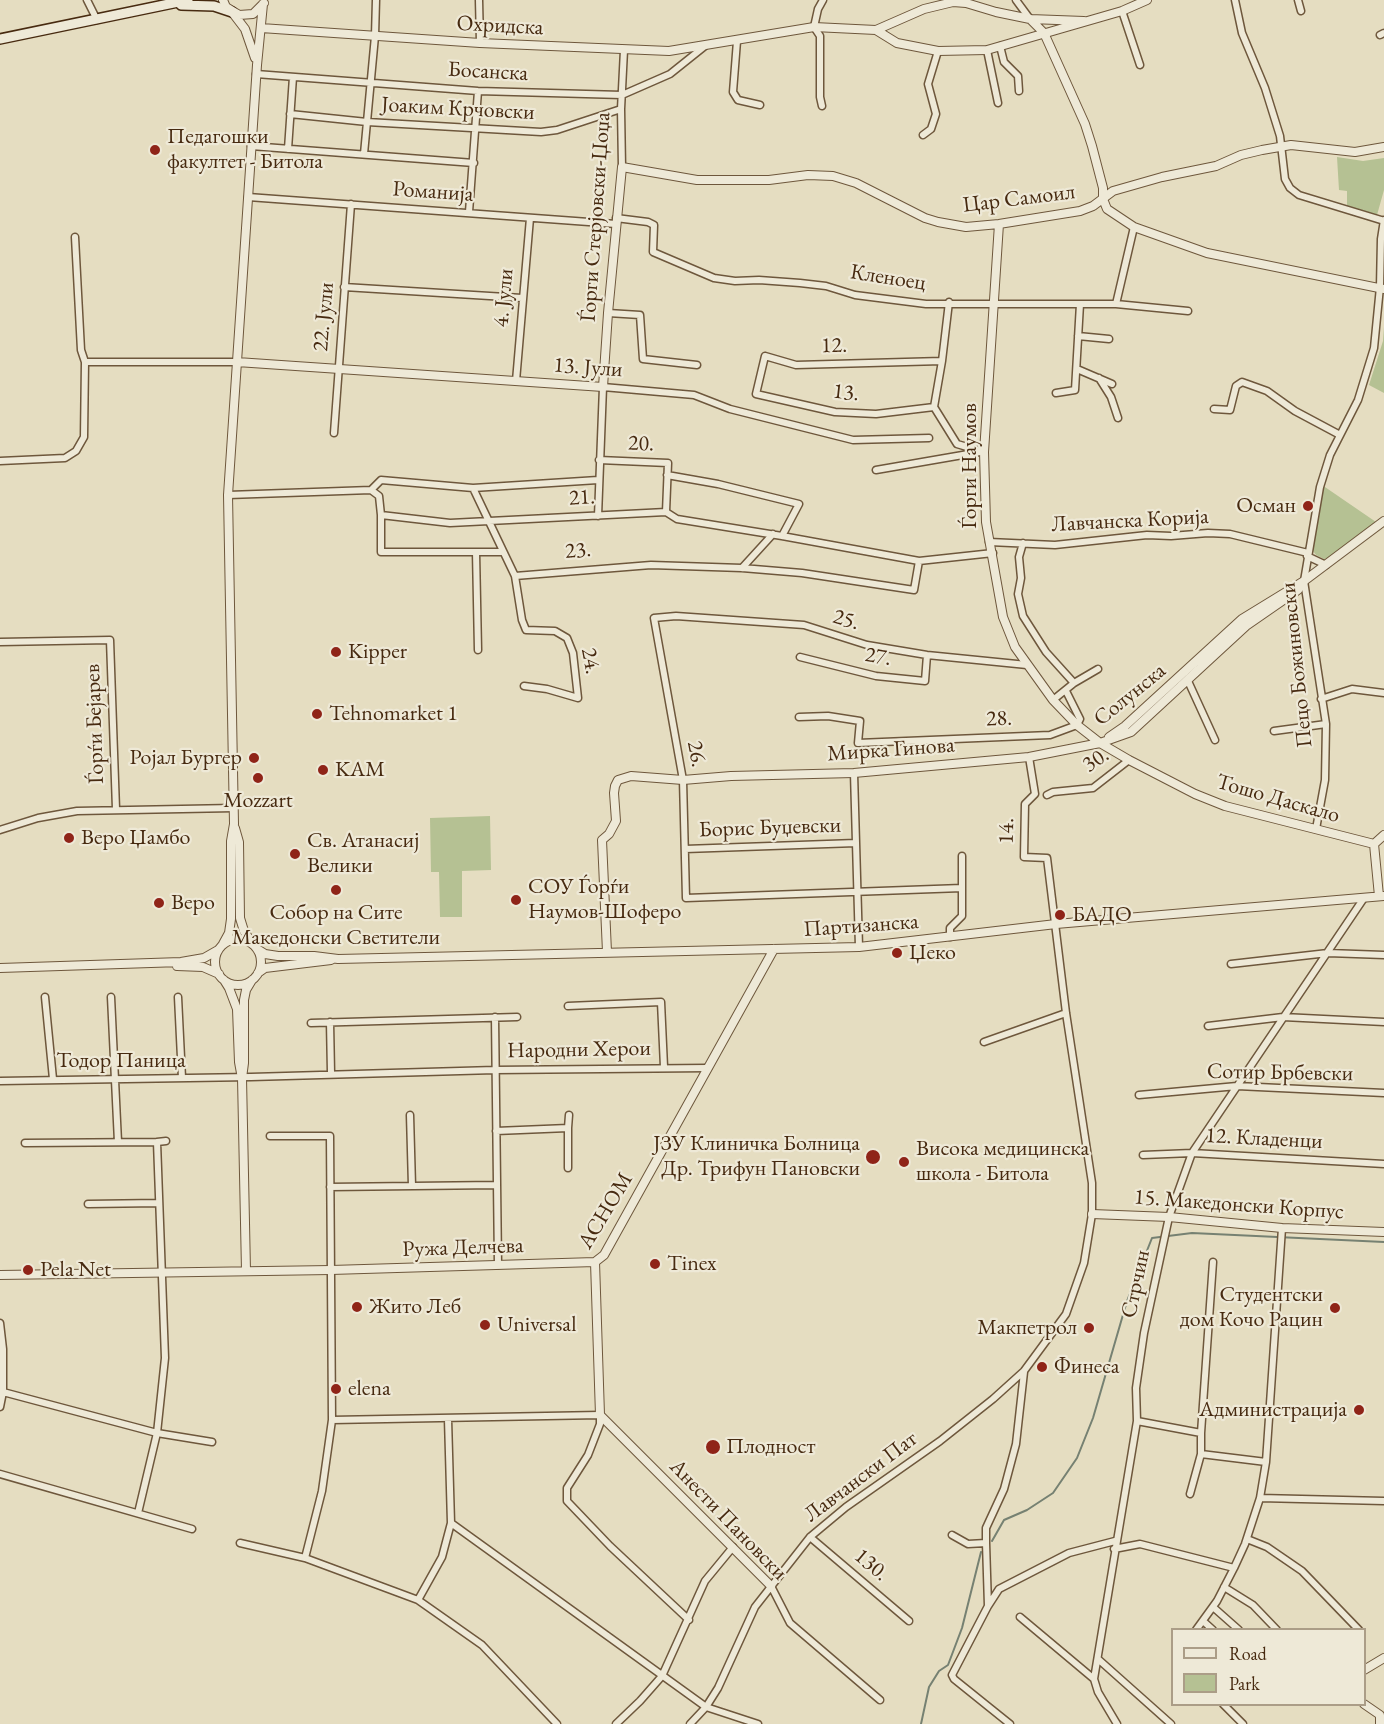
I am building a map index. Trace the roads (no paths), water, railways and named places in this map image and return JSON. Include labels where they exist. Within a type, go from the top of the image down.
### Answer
[{"type":"main road","points":[[0,39],[188,0]]},
{"type":"main road","points":[[166,6],[213,6],[232,12]]},
{"type":"street","points":[[87,0],[97,20]]},
{"type":"street","points":[[223,0],[250,38],[257,65]]},
{"type":"street","points":[[364,154],[376,0]]},
{"type":"street","points":[[479,0],[480,43]]},
{"type":"street","points":[[822,106],[820,36],[814,27],[818,9],[823,0]]},
{"type":"street","points":[[1016,0],[1044,33],[1085,124],[1107,209],[1134,227],[1207,253],[1382,288]]},
{"type":"street","name":"Охридска","points":[[876,30],[897,43],[938,51],[987,50],[1122,11],[1148,0]]},
{"type":"street","points":[[1235,0],[1242,33],[1280,136],[1285,179],[1290,188],[1299,195],[1384,220]]},
{"type":"street","points":[[1298,0],[1301,11]]},
{"type":"street","points":[[232,12],[253,14],[264,2]]},
{"type":"street","points":[[242,1078],[239,1062],[237,1009],[215,962],[230,933],[231,919],[231,841],[234,808],[228,495],[256,74],[264,2]]},
{"type":"street","name":"Охридска","points":[[261,28],[480,43],[669,51],[814,27],[876,30],[924,9],[959,2],[1030,19],[1084,21]]},
{"type":"street","points":[[1122,11],[1140,65]]},
{"type":"street","points":[[737,41],[733,92],[738,100],[760,105]]},
{"type":"street","name":"Босанска","points":[[256,74],[478,91],[622,95],[670,74],[705,45]]},
{"type":"street","points":[[1000,46],[1005,62],[1018,76],[1019,91]]},
{"type":"street","name":"Ѓорги Стерјовски-Џоџа","points":[[603,387],[622,167],[621,109],[624,50]]},
{"type":"street","points":[[987,50],[998,103]]},
{"type":"street","points":[[923,135],[931,129],[936,114],[928,84],[938,51]]},
{"type":"street","points":[[288,149],[293,77]]},
{"type":"street","points":[[470,212],[478,91]]},
{"type":"street","name":"Јоаким Крчовски","points":[[290,114],[367,122],[549,131],[621,109]]},
{"type":"street","name":"Цар Самоил","points":[[622,167],[697,180],[768,180],[808,175],[833,176],[856,183],[938,222],[966,227],[1080,211],[1103,200],[1113,191],[1162,177],[1216,166],[1242,155],[1281,146],[1291,145],[1355,152],[1384,147]]},
{"type":"street","points":[[251,146],[474,163]]},
{"type":"street","name":"Романија","points":[[248,197],[530,218],[616,221]]},
{"type":"street","name":"22. Јули","points":[[334,433],[351,204]]},
{"type":"street","name":"4. Јули","points":[[516,381],[530,218]]},
{"type":"street","name":"Пецо Божиновски","points":[[1316,829],[1325,780],[1326,724],[1304,581],[1320,487],[1330,455],[1358,400],[1374,348],[1382,288],[1384,220]]},
{"type":"street","name":"Кленоец","points":[[616,221],[648,222],[654,225],[653,252],[714,278],[826,286],[855,295],[926,304],[1080,303],[1188,311]]},
{"type":"street","name":"Ѓорги Наумов","points":[[999,224],[984,452],[986,522],[1003,617],[1015,647],[1053,700],[1077,725],[1100,743]]},
{"type":"street","points":[[1116,304],[1134,227]]},
{"type":"street","points":[[0,460],[65,458],[76,451],[84,437],[85,362],[81,350],[75,237]]},
{"type":"street","points":[[344,287],[522,298]]},
{"type":"street","points":[[949,303],[934,407],[957,444],[984,452]]},
{"type":"street","points":[[1056,393],[1075,390],[1080,303]]},
{"type":"street","points":[[608,313],[640,315],[643,359],[697,365]]},
{"type":"street","points":[[1078,336],[1109,339]]},
{"type":"street","name":"12.","points":[[756,394],[765,356],[796,364],[942,362]]},
{"type":"street","points":[[85,362],[237,362]]},
{"type":"street","name":"13. Јули","points":[[237,362],[694,395],[730,409],[854,440],[929,438]]},
{"type":"street","points":[[1077,369],[1112,384]]},
{"type":"street","points":[[1099,378],[1111,397],[1118,418]]},
{"type":"street","points":[[1214,409],[1230,410],[1236,386],[1242,382],[1268,391],[1295,411],[1340,435]]},
{"type":"street","points":[[598,516],[603,387]]},
{"type":"street","name":"13.","points":[[756,394],[835,412],[876,414],[934,407]]},
{"type":"street","points":[[876,471],[984,452]]},
{"type":"street","name":"20.","points":[[599,460],[668,463],[666,512]]},
{"type":"street","points":[[666,475],[718,484],[799,504],[782,536]]},
{"type":"street","points":[[371,490],[381,480],[474,488],[598,480]]},
{"type":"street","points":[[474,488],[515,576]]},
{"type":"street","points":[[228,495],[371,490],[379,496],[381,552],[502,552]]},
{"type":"street","name":"21.","points":[[381,515],[450,524],[666,512],[677,519],[919,561],[993,553]]},
{"type":"street","name":"Солунска","points":[[1100,743],[1125,726],[1242,620],[1304,581],[1384,521]]},
{"type":"street","points":[[742,568],[773,534]]},
{"type":"street","name":"Лавчанска Корија","points":[[989,542],[1055,544],[1147,535],[1230,534],[1307,555],[1326,565]]},
{"type":"street","points":[[1023,543],[1019,557],[1021,578],[1018,594],[1023,616],[1046,652],[1074,683]]},
{"type":"street","points":[[476,552],[478,651]]},
{"type":"street","name":"23.","points":[[515,576],[651,565],[742,568],[802,573],[914,590],[919,561]]},
{"type":"street","name":"24.","points":[[515,576],[522,620],[526,630],[555,631],[567,638],[573,653],[578,698],[547,689],[524,686]]},
{"type":"street","name":"Солунска","points":[[1100,743],[1131,732],[1246,626],[1298,590],[1304,581]]},
{"type":"street","name":"25.","points":[[654,618],[676,616],[804,626],[867,645],[927,655],[1027,665]]},
{"type":"street","name":"26.","points":[[654,618],[683,780],[686,898],[858,892]]},
{"type":"street","name":"Ѓорѓи Бејарев","points":[[0,642],[111,640],[116,809]]},
{"type":"street","name":"27.","points":[[800,657],[876,676],[925,681],[927,655]]},
{"type":"street","points":[[1053,700],[1074,683],[1098,669]]},
{"type":"street","points":[[1188,681],[1215,740]]},
{"type":"street","points":[[1321,699],[1352,689],[1384,693]]},
{"type":"street","points":[[1066,691],[1080,719],[1077,725]]},
{"type":"street","name":"28.","points":[[799,717],[828,716],[860,721],[858,742],[1050,735],[1077,725]]},
{"type":"street","points":[[1274,731],[1326,724]]},
{"type":"street","name":"Мирка Гинова","points":[[607,952],[602,840],[609,834],[616,821],[615,786],[618,780],[624,777],[683,780],[731,776],[854,773],[1029,757],[1100,743]]},
{"type":"street","name":"Тошо Даскало","points":[[1100,743],[1195,794],[1225,806],[1374,844]]},
{"type":"street","name":"14.","points":[[1029,757],[1035,794],[1025,804],[1024,857],[1047,858],[1056,924]]},
{"type":"street","name":"30.","points":[[1047,795],[1053,792],[1093,788],[1129,760]]},
{"type":"street","points":[[854,773],[860,947]]},
{"type":"street","points":[[0,830],[38,818],[77,811],[234,808]]},
{"type":"street","points":[[234,824],[239,842],[240,918],[244,931],[255,946],[261,962],[246,990],[244,999],[242,1078],[246,1271]]},
{"type":"street","points":[[1381,896],[1374,844],[1384,835]]},
{"type":"street","name":"Борис Буџевски","points":[[685,849],[856,843]]},
{"type":"street","points":[[950,937],[950,928],[962,916],[962,856]]},
{"type":"street","points":[[858,892],[962,888]]},
{"type":"street","name":"Партизанска","points":[[255,946],[265,954],[338,959],[860,947],[1056,924],[1381,896]]},
{"type":"street","name":"Стрчин","points":[[1094,1679],[1115,1541],[1137,1421],[1136,1388],[1139,1366],[1169,1217],[1192,1153],[1364,898]]},
{"type":"street","name":"Лавчански Пат","points":[[690,1724],[706,1707],[734,1655],[755,1607],[810,1537],[846,1507],[966,1422],[1024,1371],[1066,1314],[1084,1263],[1092,1214],[1092,1183],[1066,1013],[1056,924]]},
{"type":"street","points":[[0,968],[181,962],[204,958],[238,939],[255,946]]},
{"type":"street","name":"АСНОМ","points":[[600,1415],[595,1262],[604,1255],[774,949]]},
{"type":"street","points":[[1231,964],[1328,952],[1384,955]]},
{"type":"street","name":"Партизанска","points":[[254,977],[265,968],[338,959]]},
{"type":"street","points":[[143,963],[203,967],[238,984],[254,977]]},
{"type":"street","points":[[45,997],[53,1079]]},
{"type":"street","points":[[111,997],[117,1079],[118,1142]]},
{"type":"street","points":[[178,997],[182,1078]]},
{"type":"street","name":"Народни Херои","points":[[568,1006],[661,1002],[664,1067]]},
{"type":"street","points":[[984,1042],[1066,1013]]},
{"type":"street","name":"Народни Херои","points":[[495,1017],[495,1070]]},
{"type":"street","name":"Народни Херои","points":[[311,1023],[518,1017]]},
{"type":"street","points":[[1208,1026],[1283,1017],[1384,1022]]},
{"type":"street","points":[[330,1022],[331,1073]]},
{"type":"street","name":"Народни Херои","points":[[242,1078],[331,1073],[708,1068]]},
{"type":"street","points":[[495,1070],[498,1265]]},
{"type":"street","name":"Тодор Паница","points":[[0,1081],[242,1078]]},
{"type":"street","name":"Сотир Брбевски","points":[[1139,1095],[1237,1086],[1384,1093]]},
{"type":"street","points":[[410,1115],[412,1186]]},
{"type":"street","points":[[568,1168],[569,1115]]},
{"type":"street","points":[[496,1131],[568,1128]]},
{"type":"street","points":[[270,1136],[330,1136],[332,1420],[322,1491],[305,1558]]},
{"type":"street","points":[[25,1143],[166,1141]]},
{"type":"street","points":[[138,1513],[157,1433],[165,1358],[157,1142]]},
{"type":"street","name":"12. Кладенци","points":[[1143,1155],[1192,1153],[1384,1164]]},
{"type":"street","points":[[330,1187],[497,1185]]},
{"type":"street","points":[[88,1204],[159,1203]]},
{"type":"street","name":"15. Македонски Корпус","points":[[1092,1214],[1169,1217],[1282,1228],[1384,1232]]},
{"type":"street","points":[[1197,1628],[1213,1607],[1234,1568],[1247,1539],[1260,1498],[1266,1462],[1282,1228]]},
{"type":"street","name":"Ружа Делчева","points":[[0,1275],[331,1270],[595,1262]]},
{"type":"street","points":[[1190,1494],[1201,1454],[1213,1262]]},
{"type":"street","points":[[0,1323],[3,1349],[3,1392],[0,1407]]},
{"type":"street","points":[[988,1606],[986,1528],[1004,1489],[1016,1444],[1024,1371]]},
{"type":"street","points":[[3,1392],[157,1433],[212,1442]]},
{"type":"street","points":[[332,1420],[600,1415],[600,1424],[588,1455],[567,1488],[567,1501],[610,1546],[689,1620]]},
{"type":"street","name":"Анести Пановски","points":[[600,1415],[771,1586],[790,1623],[880,1701]]},
{"type":"street","points":[[418,1600],[442,1557],[451,1523],[448,1419]]},
{"type":"street","points":[[1137,1421],[1201,1433]]},
{"type":"street","points":[[1201,1454],[1266,1462]]},
{"type":"street","points":[[0,1474],[192,1529]]},
{"type":"street","points":[[1260,1498],[1384,1501]]},
{"type":"street","points":[[451,1523],[706,1707],[756,1724]]},
{"type":"street","points":[[952,1535],[968,1544],[986,1543]]},
{"type":"street","name":"130.","points":[[810,1537],[909,1621]]},
{"type":"street","points":[[1247,1539],[1267,1547],[1302,1572],[1358,1628]]},
{"type":"street","points":[[1010,1724],[952,1675],[988,1606],[999,1589],[1069,1553],[1115,1541]]},
{"type":"street","points":[[240,1543],[305,1558],[418,1600],[482,1645],[557,1724]]},
{"type":"street","points":[[1114,1549],[1140,1544],[1234,1568]]},
{"type":"street","points":[[616,1724],[662,1676],[705,1581],[733,1547]]},
{"type":"street","points":[[1224,1587],[1253,1605],[1275,1628]]},
{"type":"street","points":[[1213,1607],[1238,1628]]},
{"type":"street","points":[[1020,1617],[1094,1679],[1098,1692],[1116,1724]]},
{"type":"street","points":[[1203,1621],[1212,1628]]},
{"type":"street","points":[[1366,1669],[1384,1658]]},
{"type":"street","points":[[1098,1659],[1171,1724]]},
{"type":"street","points":[[1366,1705],[1380,1714],[1380,1724]]},
{"type":"street","points":[[1225,1706],[1243,1724]]},
{"type":"waterway","points":[[992,1541],[1004,1520],[1027,1510],[1053,1493],[1077,1458],[1093,1418],[1127,1301],[1152,1238],[1192,1233],[1384,1242]]},
{"type":"waterway","points":[[921,1724],[929,1687],[939,1671],[948,1665],[962,1628],[981,1552]]},
{"type":"place","name":"Педагошки факултет - Битола","points":[[155,150]]},
{"type":"place","name":"Осман","points":[[1308,506]]},
{"type":"place","name":"Kipper","points":[[336,652]]},
{"type":"place","name":"Tehnomarket 1","points":[[317,714]]},
{"type":"place","name":"Ројал Бургер","points":[[254,758]]},
{"type":"place","name":"KAM","points":[[323,770]]},
{"type":"place","name":"Mozzart","points":[[258,778]]},
{"type":"place","name":"Веро Џамбо","points":[[69,838]]},
{"type":"place","name":"Св. Атанасиј Велики","points":[[295,854]]},
{"type":"place","name":"Собор на Сите Македонски Светители","points":[[336,890]]},
{"type":"place","name":"СОУ Ѓорѓи Наумов-Шоферо","points":[[516,900]]},
{"type":"place","name":"Веро","points":[[159,903]]},
{"type":"place","name":"БАДО","points":[[1060,915]]},
{"type":"place","name":"Џеко","points":[[897,953]]},
{"type":"place","name":"ЈЗУ Клиничка Болница Др. Трифун Пановски","points":[[873,1157]]},
{"type":"place","name":"Висока медицинска школа - Битола","points":[[904,1162]]},
{"type":"place","name":"Tinex","points":[[655,1264]]},
{"type":"place","name":"Pela Net","points":[[28,1270]]},
{"type":"place","name":"Жито Леб","points":[[357,1307]]},
{"type":"place","name":"Студентски дом Кочо Рацин","points":[[1335,1308]]},
{"type":"place","name":"Universal","points":[[485,1325]]},
{"type":"place","name":"Макпетрол","points":[[1089,1328]]},
{"type":"place","name":"Финеса","points":[[1042,1367]]},
{"type":"place","name":"elena","points":[[336,1389]]},
{"type":"place","name":"Администрација","points":[[1359,1410]]},
{"type":"place","name":"Плодност","points":[[713,1447]]}]
